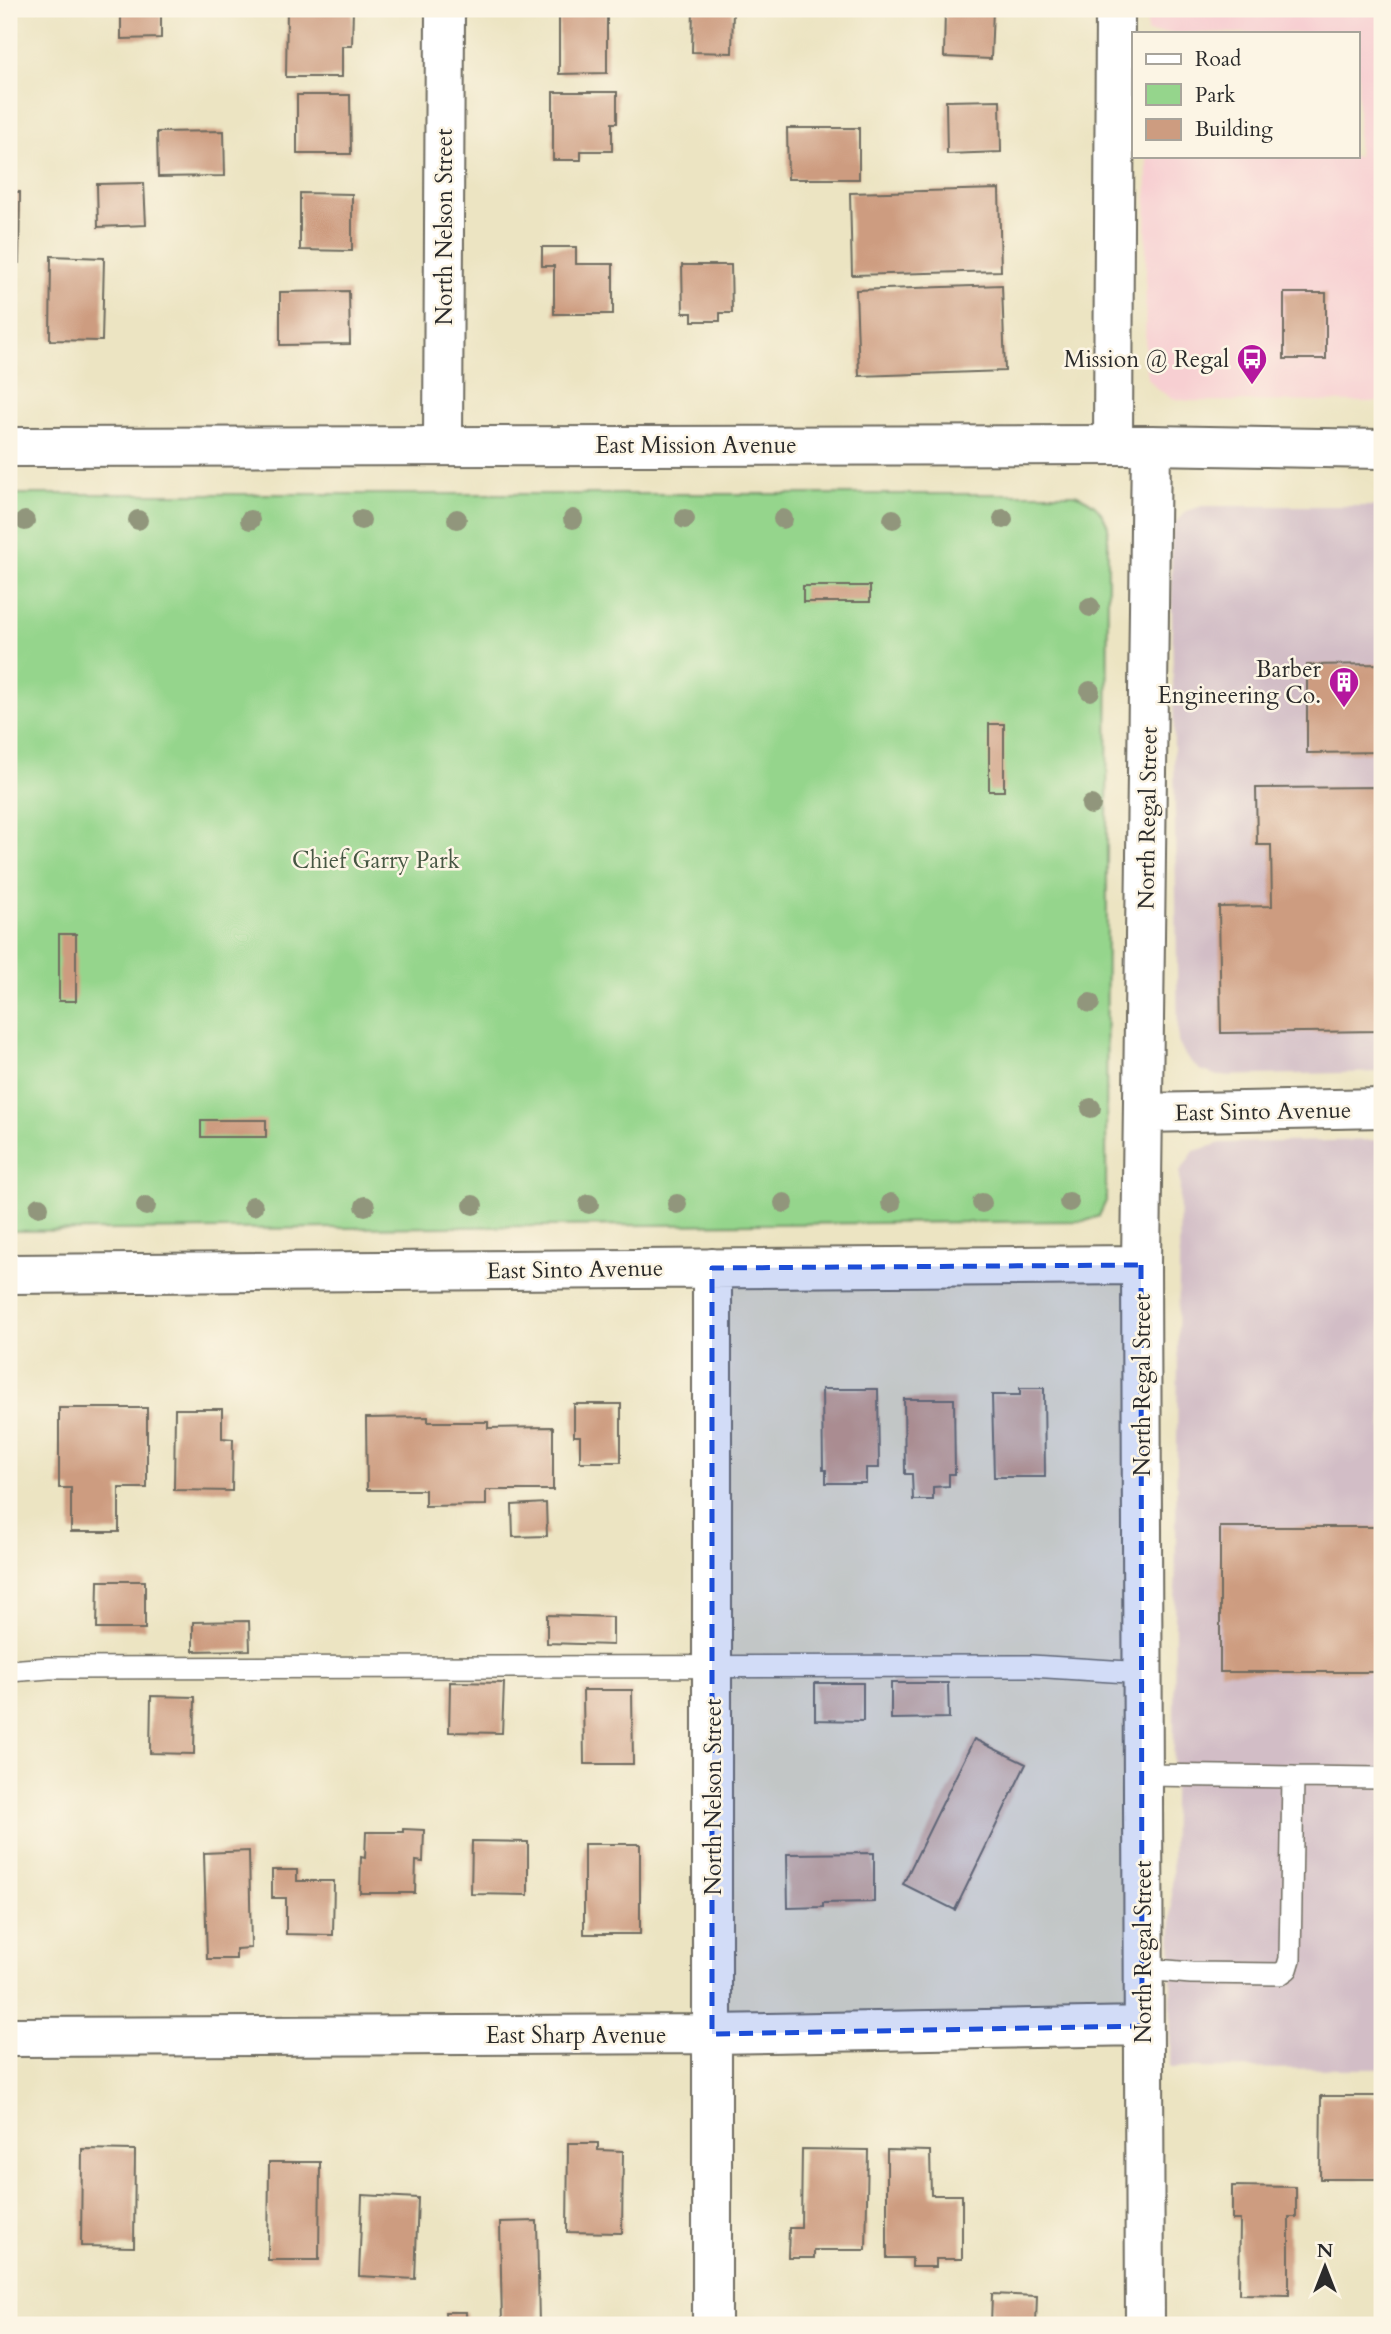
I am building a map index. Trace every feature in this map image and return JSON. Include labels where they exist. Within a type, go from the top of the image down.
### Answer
[{"type":"street","name":"North Nelson Street","points":[[443,445],[445,9]]},
{"type":"street","name":"North Regal Street","points":[[1115,9],[1132,445],[1144,1113],[1142,2026],[1145,2325]]},
{"type":"street","name":"East Mission Avenue","points":[[9,447],[1132,445],[1382,449]]},
{"type":"street","name":"East Sinto Avenue","points":[[1144,1113],[1382,1108]]},
{"type":"street","name":"East Sinto Avenue","points":[[9,1274],[1142,1265]]},
{"type":"street","name":"North Nelson Street","points":[[712,1268],[712,2325]]},
{"type":"street","name":"East Sharp Avenue","points":[[9,2037],[712,2034],[1142,2026]]},
{"type":"lane","points":[[9,1671],[63,1667],[1031,1666],[1144,1673]]},
{"type":"lane","points":[[1144,1775],[1382,1778]]},
{"type":"lane","points":[[1144,1969],[1191,1973],[1280,1974],[1287,1969],[1290,1959],[1293,1777]]},
{"type":"highlighted area","points":[[1141,1265],[1142,2026],[712,2034],[712,1268]]},
{"type":"shaded area","points":[[1147,9],[1382,9],[1382,402],[1189,401],[1171,398],[1156,388],[1147,377],[1147,158],[1360,158],[1360,32],[1147,32]]},
{"type":"shaded area","points":[[1202,506],[1382,506],[1382,1072],[1218,1076],[1200,1070],[1186,1057],[1178,1041],[1171,538],[1174,524],[1187,511]]},
{"type":"shaded area","points":[[1382,1140],[1382,2069],[1170,2068],[1180,1172],[1194,1151],[1221,1143]]},
{"type":"green space","name":"Chief Garry Park","points":[[9,494],[1075,494],[1092,503],[1108,526],[1106,1201],[1099,1216],[1086,1221],[9,1231]]},
{"type":"building","points":[[121,9],[161,9],[161,38],[121,39]]},
{"type":"building","points":[[287,9],[353,9],[352,46],[342,46],[342,77],[286,77]]},
{"type":"building","points":[[581,9],[607,9],[607,73],[559,74],[559,15],[581,15]]},
{"type":"building","points":[[693,9],[733,9],[732,53],[692,52]]},
{"type":"building","points":[[945,9],[993,9],[991,59],[944,57]]},
{"type":"building","points":[[553,92],[617,92],[617,123],[612,123],[612,151],[581,151],[581,160],[553,160]]},
{"type":"building","points":[[297,95],[350,95],[351,154],[297,154]]},
{"type":"building","points":[[1000,100],[1001,152],[947,154],[946,101]]},
{"type":"building","points":[[787,128],[859,128],[859,179],[788,179]]},
{"type":"building","points":[[224,131],[225,176],[158,177],[157,132]]},
{"type":"building","points":[[144,183],[146,225],[98,227],[97,184]]},
{"type":"building","points":[[999,189],[1001,271],[852,275],[850,193]]},
{"type":"building","points":[[9,192],[20,192],[19,263],[9,262]]},
{"type":"building","points":[[300,193],[352,194],[352,251],[300,250]]},
{"type":"building","points":[[542,247],[576,247],[576,264],[613,264],[613,314],[554,314],[554,266],[542,266]]},
{"type":"building","points":[[51,256],[104,258],[102,341],[50,340]]},
{"type":"building","points":[[682,265],[731,265],[732,313],[720,313],[720,321],[692,321],[692,313],[683,313]]},
{"type":"building","points":[[1002,285],[1005,371],[859,376],[856,290]]},
{"type":"building","points":[[349,291],[350,344],[280,345],[280,292]]},
{"type":"building","points":[[1284,293],[1326,293],[1326,359],[1284,359]]},
{"type":"building","points":[[803,586],[870,586],[870,602],[803,602]]},
{"type":"building","name":"Barber Engineering Co.","points":[[1382,664],[1382,752],[1307,753],[1307,665]]},
{"type":"building","points":[[989,724],[1004,724],[1004,791],[989,791]]},
{"type":"building","points":[[1382,787],[1382,1031],[1221,1033],[1219,907],[1272,906],[1271,845],[1257,845],[1256,788]]},
{"type":"building","points":[[59,934],[76,934],[76,1001],[59,1001]]},
{"type":"building","points":[[201,1120],[266,1120],[266,1137],[201,1137]]},
{"type":"building","points":[[1020,1388],[1044,1388],[1045,1477],[994,1477],[992,1395],[1020,1395]]},
{"type":"building","points":[[822,1389],[878,1389],[879,1468],[866,1468],[866,1483],[826,1483],[826,1470],[823,1470]]},
{"type":"building","points":[[904,1399],[954,1399],[955,1474],[949,1474],[949,1486],[933,1487],[933,1500],[913,1500],[912,1474],[905,1474]]},
{"type":"building","points":[[574,1404],[621,1404],[621,1462],[580,1462],[580,1436],[574,1436]]},
{"type":"building","points":[[59,1408],[147,1408],[147,1488],[119,1488],[119,1532],[71,1532],[71,1488],[59,1488]]},
{"type":"building","points":[[175,1409],[222,1409],[222,1438],[233,1439],[232,1491],[174,1490]]},
{"type":"building","points":[[428,1417],[428,1422],[488,1422],[488,1428],[553,1427],[553,1490],[486,1490],[486,1505],[425,1506],[425,1490],[367,1490],[366,1418]]},
{"type":"building","points":[[546,1503],[547,1536],[513,1537],[512,1505]]},
{"type":"building","points":[[1220,1527],[1382,1527],[1382,1672],[1220,1672]]},
{"type":"building","points":[[98,1581],[145,1581],[145,1629],[97,1629]]},
{"type":"building","points":[[547,1615],[613,1617],[613,1645],[547,1643]]},
{"type":"building","points":[[249,1621],[250,1650],[193,1651],[193,1622]]},
{"type":"building","points":[[450,1682],[504,1683],[502,1733],[449,1732]]},
{"type":"building","points":[[815,1683],[863,1683],[863,1721],[815,1720]]},
{"type":"building","points":[[891,1683],[948,1683],[949,1718],[891,1719]]},
{"type":"building","points":[[583,1690],[632,1690],[633,1764],[584,1764]]},
{"type":"building","points":[[151,1696],[195,1697],[194,1754],[150,1753]]},
{"type":"building","points":[[974,1739],[1026,1764],[955,1910],[903,1884]]},
{"type":"building","points":[[403,1829],[424,1830],[423,1862],[416,1861],[415,1893],[360,1893],[361,1857],[365,1858],[366,1832],[403,1832]]},
{"type":"building","points":[[472,1841],[528,1842],[528,1895],[471,1894]]},
{"type":"building","points":[[584,1844],[640,1844],[640,1934],[584,1934]]},
{"type":"building","points":[[249,1851],[251,1948],[236,1949],[236,1959],[207,1959],[204,1853]]},
{"type":"building","points":[[874,1853],[874,1902],[823,1903],[823,1907],[788,1908],[787,1854]]},
{"type":"building","points":[[272,1870],[297,1870],[297,1881],[334,1881],[333,1935],[286,1934],[286,1898],[272,1898]]},
{"type":"building","points":[[1321,2096],[1382,2096],[1382,2179],[1320,2179]]},
{"type":"building","points":[[568,2143],[598,2143],[598,2150],[623,2151],[622,2233],[567,2232]]},
{"type":"building","points":[[82,2149],[135,2150],[134,2247],[81,2246]]},
{"type":"building","points":[[802,2149],[868,2150],[866,2250],[814,2250],[814,2258],[788,2258],[789,2228],[801,2228]]},
{"type":"building","points":[[887,2150],[930,2151],[931,2195],[962,2195],[962,2259],[936,2259],[936,2267],[912,2267],[912,2258],[887,2258]]},
{"type":"building","points":[[269,2162],[320,2162],[319,2260],[268,2260]]},
{"type":"building","points":[[1232,2186],[1296,2187],[1296,2217],[1289,2217],[1289,2295],[1239,2294],[1240,2220],[1232,2220]]},
{"type":"building","points":[[362,2195],[418,2198],[415,2279],[359,2276]]},
{"type":"building","points":[[537,2221],[539,2325],[502,2325],[500,2222]]},
{"type":"building","points":[[992,2294],[1037,2296],[1036,2325],[991,2325]]},
{"type":"building","points":[[445,2312],[466,2312],[466,2325],[446,2325]]},
{"type":"place","name":"Mission @ Regal","points":[[1252,386]]},
{"type":"place","name":"Barber Engineering Co.","points":[[1344,709]]}]
